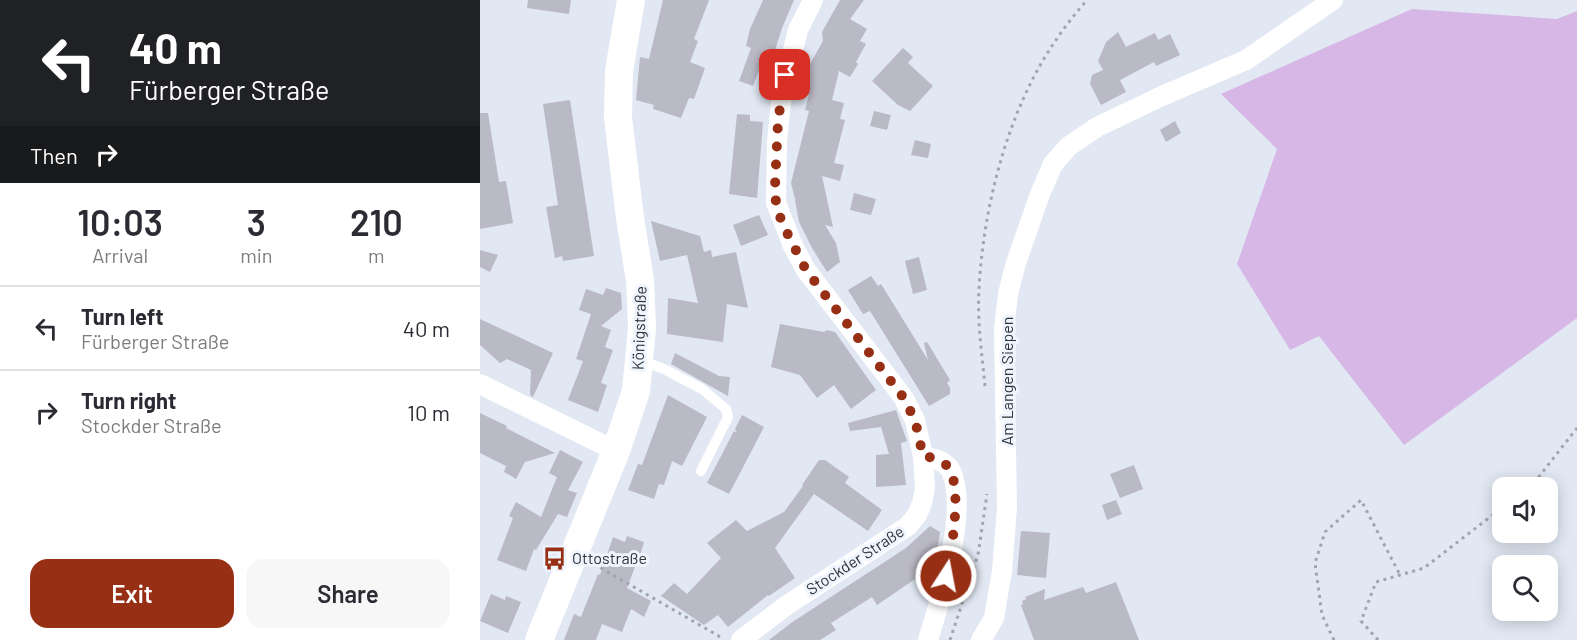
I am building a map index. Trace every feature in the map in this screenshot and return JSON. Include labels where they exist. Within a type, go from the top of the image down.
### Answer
[{"type":"main road","name":"Königstraße","points":[[539,640],[616,451],[636,391],[642,328],[640,279],[618,117],[619,71],[631,0]]},
{"type":"street","name":"Stockder Straße","points":[[741,640],[787,605],[908,526],[922,503],[925,488],[923,456],[915,420],[903,397],[806,270],[793,246],[776,203],[777,141],[783,84],[798,30],[813,0]]},
{"type":"street","name":"Am Langen Siepen","points":[[981,640],[994,618],[1003,561],[1008,450],[1004,329],[1008,294],[1016,263],[1053,164],[1069,146],[1097,127],[1246,60],[1333,0]]},
{"type":"street","points":[[480,384],[616,451]]},
{"type":"street","points":[[923,456],[946,464],[951,471],[955,498],[951,555],[928,640]]},
{"type":"lane","points":[[639,360],[664,369],[702,389],[726,409],[728,417],[701,471]]},
{"type":"path","points":[[1539,477],[1577,428]]},
{"type":"path","points":[[1334,640],[1322,615],[1315,563],[1325,532],[1360,500],[1400,575]]},
{"type":"path","points":[[1377,640],[1361,621],[1376,582],[1424,568],[1492,515]]},
{"type":"path","points":[[575,553],[725,640]]},
{"type":"shaded area","points":[[1412,9],[1557,19],[1577,11],[1577,318],[1404,445],[1319,336],[1290,350],[1237,264],[1277,149],[1221,94]]},
{"type":"building","points":[[528,0],[571,0],[569,14],[527,8]]},
{"type":"building","points":[[663,0],[709,0],[694,39],[698,41],[690,62],[705,68],[694,99],[689,98],[681,118],[653,109],[654,105],[636,100],[640,57],[649,59]]},
{"type":"building","points":[[763,0],[794,0],[773,57],[765,54],[753,86],[739,81],[751,48],[746,46],[750,29]]},
{"type":"building","points":[[840,0],[864,0],[850,19],[867,29],[860,41],[866,44],[856,62],[858,64],[850,77],[839,71],[832,100],[844,103],[840,119],[845,120],[834,163],[844,165],[840,181],[822,176],[833,227],[825,225],[836,243],[840,262],[827,272],[799,222],[791,183],[809,111],[805,110],[809,95],[805,94],[810,64],[823,41],[822,32]]},
{"type":"building","points":[[1118,32],[1126,47],[1155,33],[1158,40],[1170,34],[1180,55],[1156,66],[1154,62],[1120,80],[1126,92],[1101,105],[1090,84],[1092,75],[1103,70],[1098,61],[1106,42]]},
{"type":"building","points":[[903,48],[913,57],[908,63],[933,86],[910,111],[898,105],[872,81]]},
{"type":"building","points":[[570,100],[594,256],[563,261],[562,256],[555,258],[546,207],[558,205],[543,104]]},
{"type":"building","points":[[874,111],[891,115],[887,130],[870,126]]},
{"type":"building","points":[[480,113],[488,113],[499,182],[506,181],[513,223],[480,229]]},
{"type":"building","points":[[737,114],[750,115],[750,121],[763,122],[757,198],[729,194]]},
{"type":"building","points":[[1175,121],[1181,133],[1166,142],[1160,130]]},
{"type":"building","points":[[915,140],[931,144],[928,158],[911,155]]},
{"type":"building","points":[[854,193],[876,199],[871,215],[850,210]]},
{"type":"building","points":[[759,215],[768,235],[741,246],[733,225]]},
{"type":"building","points":[[651,221],[700,236],[704,252],[711,250],[712,257],[736,252],[748,308],[727,304],[723,342],[667,334],[668,298],[698,303],[687,255],[660,261]]},
{"type":"building","points":[[480,250],[498,255],[490,272],[480,267]]},
{"type":"building","points":[[919,257],[927,290],[913,294],[905,261]]},
{"type":"building","points":[[871,276],[878,286],[881,284],[928,360],[924,343],[927,342],[950,380],[947,383],[950,394],[929,406],[870,311],[863,314],[848,290]]},
{"type":"building","points":[[606,288],[621,293],[622,309],[601,326],[611,330],[605,347],[613,350],[601,383],[607,385],[598,412],[568,400],[583,361],[576,359],[591,314],[579,310],[586,289],[603,295]]},
{"type":"building","points":[[480,319],[553,353],[533,397],[530,395],[531,370],[507,359],[500,363],[480,345]]},
{"type":"building","points":[[780,324],[835,332],[876,390],[851,409],[834,385],[817,398],[800,375],[771,367]]},
{"type":"building","points":[[675,353],[719,376],[730,377],[728,396],[671,364]]},
{"type":"building","points":[[668,395],[707,417],[682,466],[672,461],[664,485],[659,484],[654,499],[628,490],[638,464],[642,465]]},
{"type":"building","points":[[896,410],[907,441],[901,443],[906,485],[876,487],[876,455],[889,454],[881,427],[850,431],[848,423]]},
{"type":"building","points":[[480,413],[555,453],[525,462],[516,479],[504,472],[506,466],[480,453]]},
{"type":"building","points":[[742,415],[764,427],[729,494],[707,483],[734,431],[737,433],[735,429]]},
{"type":"building","points":[[560,450],[583,462],[568,490],[577,493],[567,517],[558,514],[536,550],[534,549],[526,571],[497,560],[513,518],[509,516],[516,502],[541,517],[557,477],[549,473]]},
{"type":"building","points":[[819,460],[825,460],[849,477],[845,483],[882,510],[868,531],[814,494],[775,548],[795,578],[768,595],[728,627],[718,615],[704,625],[661,596],[674,583],[687,594],[721,558],[707,543],[736,520],[747,531],[784,512]]},
{"type":"building","points":[[1134,465],[1143,489],[1120,498],[1110,474]]},
{"type":"building","points":[[1116,500],[1122,514],[1107,520],[1102,505]]},
{"type":"building","points":[[930,526],[940,532],[933,580],[927,571],[877,605],[872,597],[831,623],[836,630],[820,640],[769,640],[791,623],[906,548]]},
{"type":"building","points":[[1021,531],[1050,533],[1046,578],[1017,575]]},
{"type":"building","points":[[627,536],[644,542],[627,588],[651,601],[644,617],[631,609],[622,632],[602,624],[596,640],[564,640],[574,614],[581,617],[598,574],[600,575],[613,537],[625,542]]},
{"type":"building","points":[[1116,582],[1139,640],[1034,640],[1021,605],[1025,597],[1045,589],[1044,600],[1083,587],[1086,593]]},
{"type":"building","points":[[491,594],[505,600],[506,596],[521,602],[508,633],[480,621]]},
{"type":"place","name":"Ottostraße","points":[[554,558]]},
{"type":"route","points":[[785,75],[777,141],[775,186],[776,203],[782,223],[806,270],[903,397],[915,420],[923,456],[946,464],[951,471],[954,485],[955,520],[946,576]]}]
